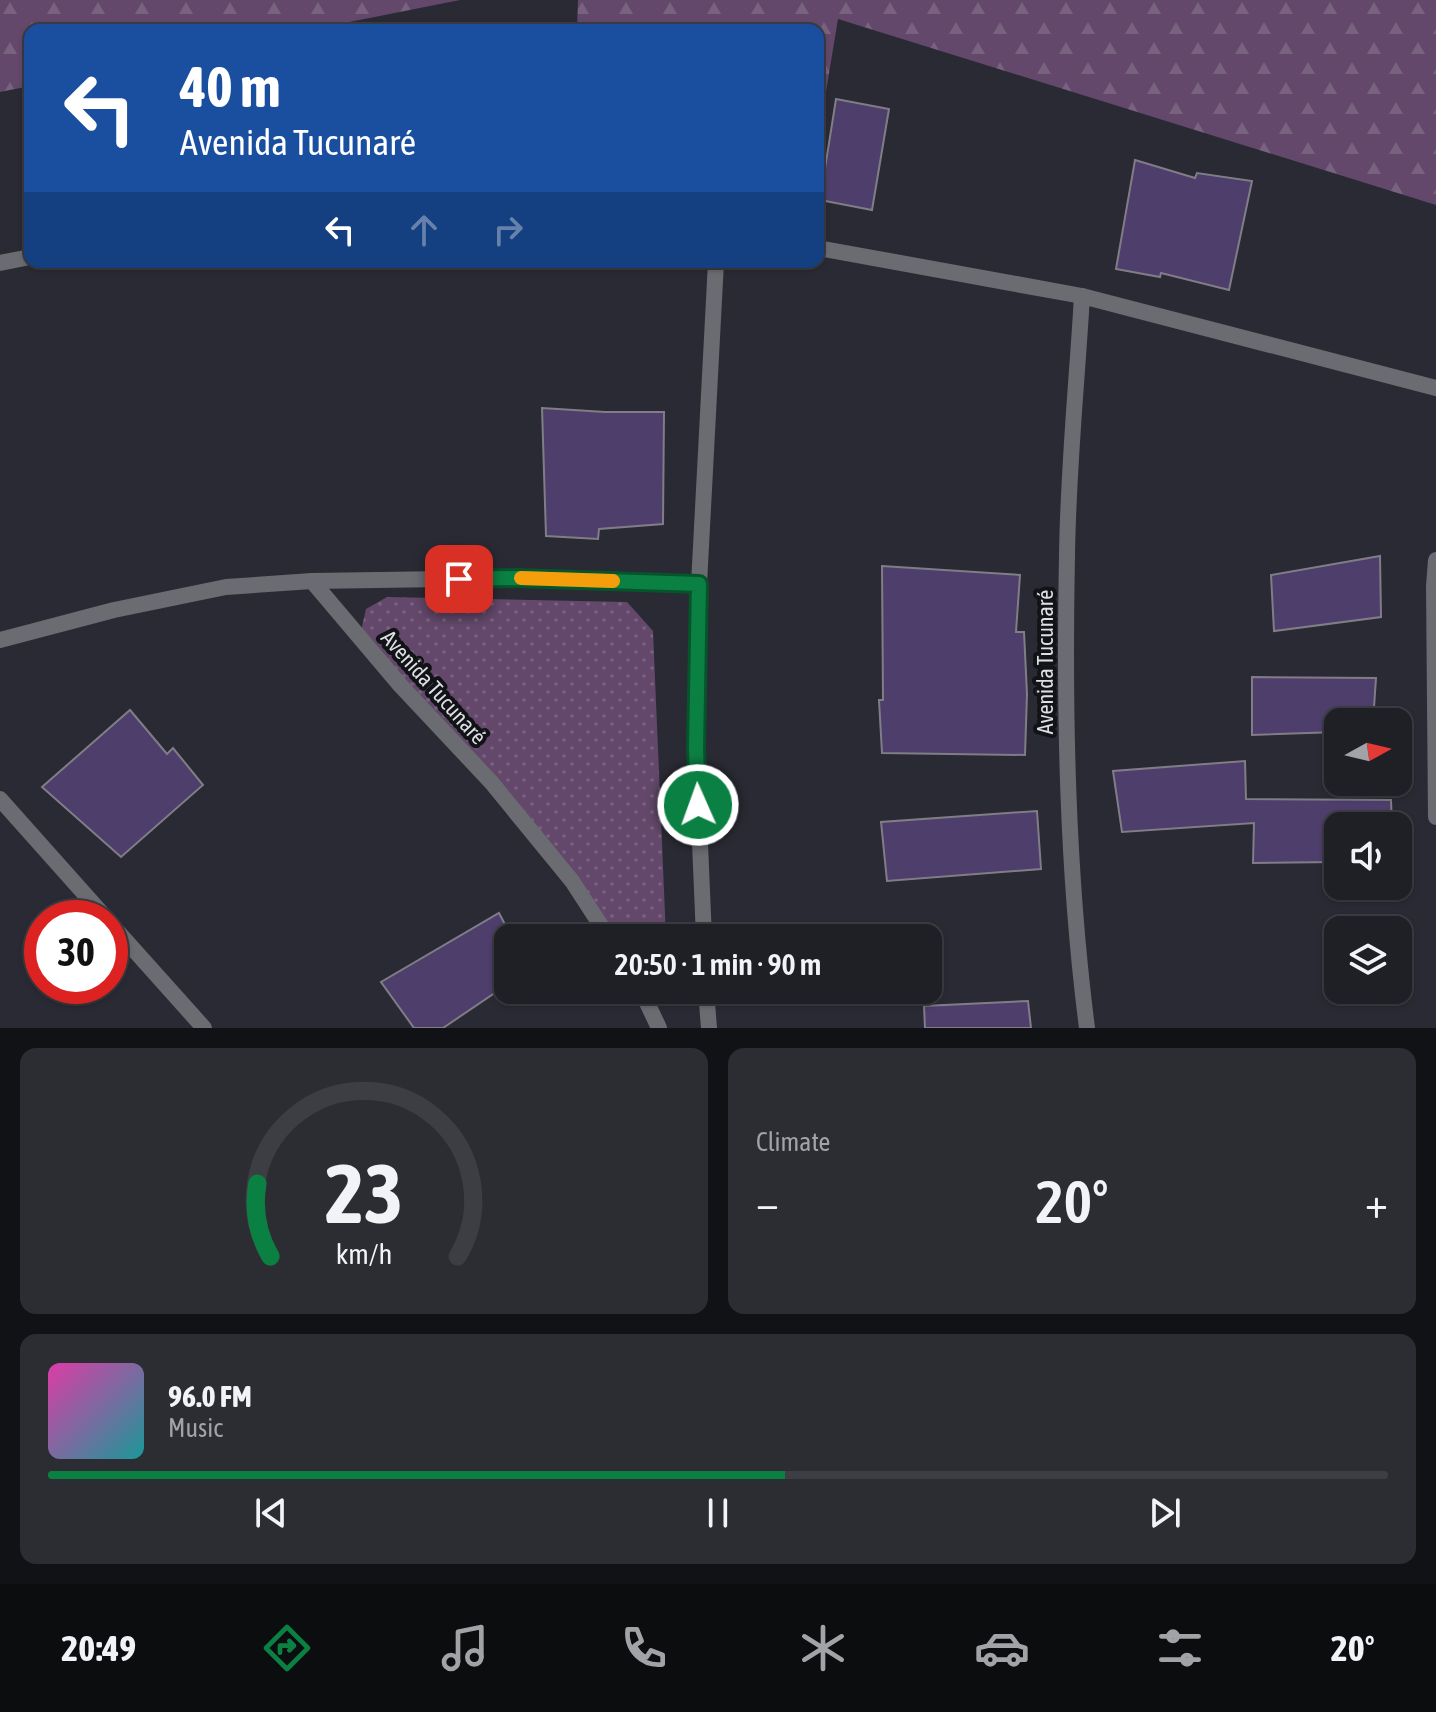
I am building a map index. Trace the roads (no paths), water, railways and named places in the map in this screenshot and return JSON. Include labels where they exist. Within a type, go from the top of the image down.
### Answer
[{"type":"street","points":[[824,249],[1082,296],[1436,388]]},
{"type":"street","points":[[0,263],[24,258]]},
{"type":"street","points":[[703,924],[696,748],[699,584],[716,268]]},
{"type":"street","name":"Avenida Tucunaré","points":[[1082,296],[1067,554],[1067,727],[1078,962],[1087,1028]]},
{"type":"street","points":[[1436,560],[1436,817]]},
{"type":"street","points":[[0,640],[114,610],[226,587],[312,581],[517,578],[699,584]]},
{"type":"street","name":"Avenida Tucunaré","points":[[312,581],[400,685],[491,782],[572,881],[600,924]]},
{"type":"street","points":[[0,799],[90,900]]},
{"type":"street","points":[[128,943],[204,1028]]},
{"type":"street","points":[[648,1004],[659,1028]]},
{"type":"street","points":[[707,1004],[709,1028]]}]
